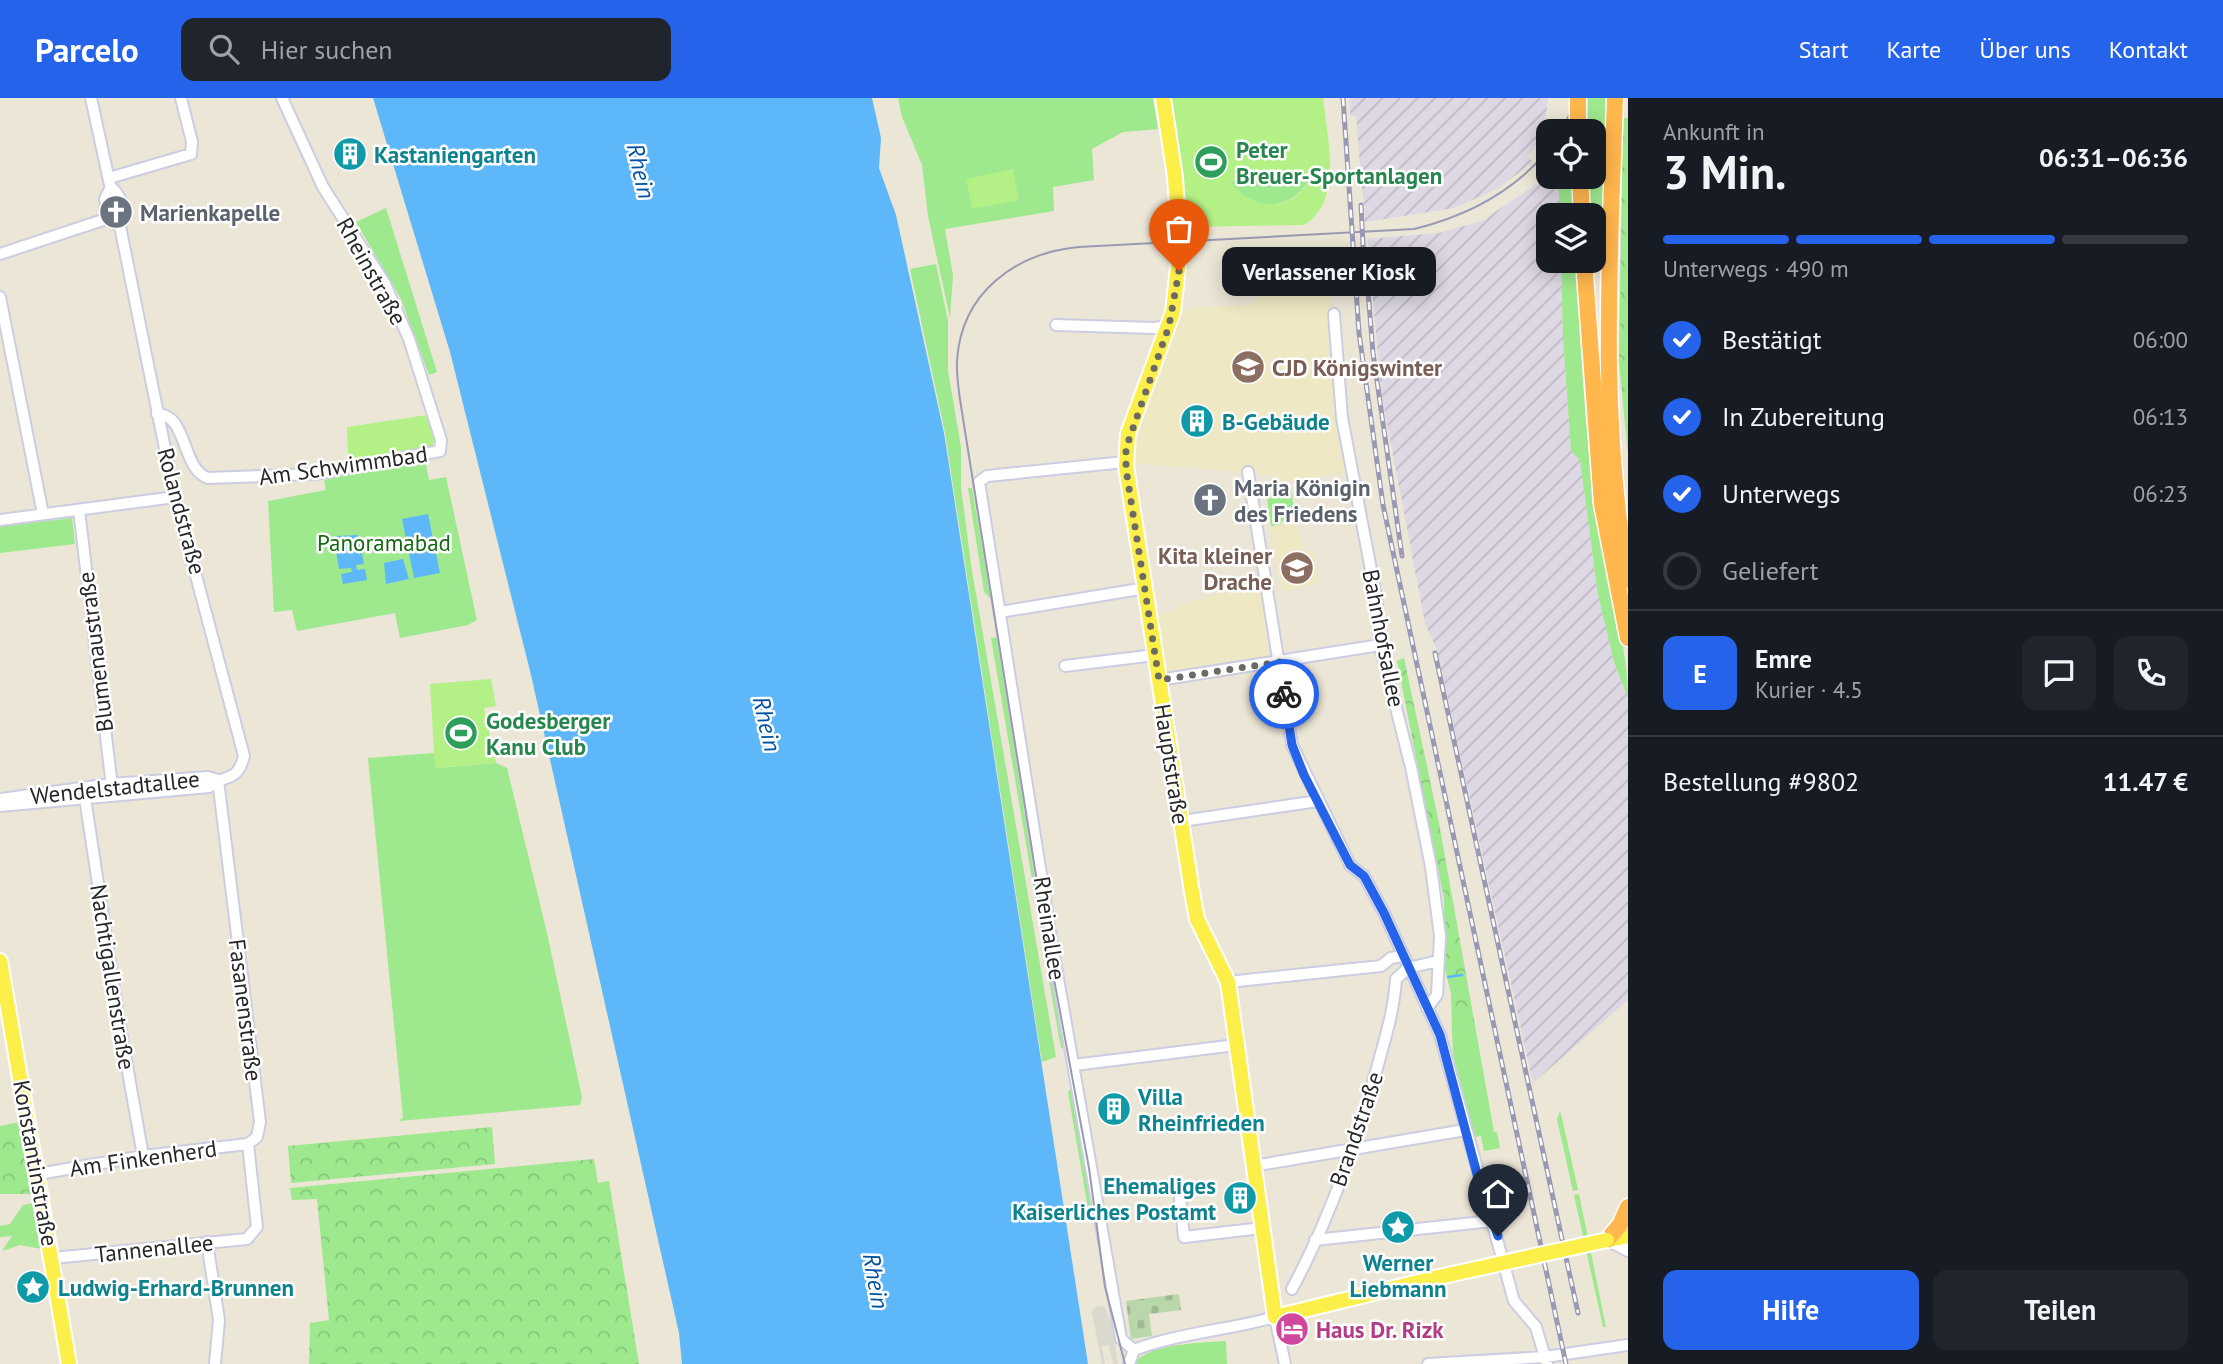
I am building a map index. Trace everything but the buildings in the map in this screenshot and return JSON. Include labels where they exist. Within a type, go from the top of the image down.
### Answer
[{"type":"highway","points":[[1578,98],[1578,119]]},
{"type":"highway","points":[[1615,98],[1607,359],[1615,494],[1628,580]]},
{"type":"highway","points":[[1585,273],[1601,492],[1628,638]]},
{"type":"highway","points":[[1607,1240],[1620,1225],[1628,1207]]},
{"type":"main road","name":"Hauptstraße","points":[[1163,98],[1175,177],[1179,237],[1177,293],[1169,326],[1128,434],[1125,462],[1198,919],[1228,982],[1275,1317]]},
{"type":"main road","name":"Konstantinstraße","points":[[0,961],[69,1364]]},
{"type":"main road","points":[[1275,1317],[1397,1287],[1628,1237]]},
{"type":"main road","points":[[1272,1297],[1302,1309]]},
{"type":"street","name":"Rolandstraße","points":[[91,98],[110,182],[119,194],[124,215],[120,226],[175,497],[244,756],[240,771],[233,778],[218,780]]},
{"type":"street","points":[[110,182],[191,154],[192,142],[181,98]]},
{"type":"street","name":"Rheinstraße","points":[[282,98],[323,187],[356,236],[398,314],[441,440],[440,452]]},
{"type":"street","name":"Rolandstraße","points":[[109,218],[105,199],[110,182]]},
{"type":"street","points":[[0,254],[109,218],[120,226]]},
{"type":"street","points":[[0,297],[43,514]]},
{"type":"street","name":"Bahnhofsallee","points":[[1334,314],[1342,418],[1376,596],[1380,645],[1411,767],[1431,867],[1440,936],[1437,995],[1427,1008]]},
{"type":"street","points":[[1056,325],[1154,328],[1169,326]]},
{"type":"street","name":"Am Schwimmbad","points":[[157,414],[165,414],[173,420],[196,469],[208,478],[316,474],[440,452]]},
{"type":"street","name":"Rheinallee","points":[[1125,462],[987,476],[979,482],[1052,944],[1121,1339],[1134,1350]]},
{"type":"street","points":[[1248,472],[1292,745],[1350,865],[1364,876],[1369,885],[1440,1035],[1465,1130],[1518,1307],[1536,1327],[1547,1359]]},
{"type":"street","points":[[0,520],[175,497]]},
{"type":"street","name":"Blumenaustraße","points":[[79,510],[112,789]]},
{"type":"street","points":[[1000,612],[1146,588]]},
{"type":"street","points":[[1159,680],[1380,645]]},
{"type":"street","points":[[1065,666],[1155,655]]},
{"type":"street","name":"Wendelstadtallee","points":[[0,799],[208,777],[218,780]]},
{"type":"street","name":"Fasanenstraße","points":[[218,780],[260,1122],[257,1137],[248,1144],[257,1227],[254,1234]]},
{"type":"street","name":"Wendelstadtallee","points":[[0,806],[85,798],[112,789]]},
{"type":"street","name":"Nachtigallenstraße","points":[[85,798],[117,1009],[143,1156]]},
{"type":"street","points":[[1181,821],[1318,801]]},
{"type":"street","points":[[1228,982],[1381,966],[1385,961],[1402,956]]},
{"type":"street","points":[[1381,966],[1396,979],[1408,968],[1438,961]]},
{"type":"street","name":"Brandstraße","points":[[1292,1289],[1354,1148],[1391,1016],[1396,979]]},
{"type":"street","points":[[1074,1065],[1236,1045]]},
{"type":"street","points":[[1253,1166],[1465,1130]]},
{"type":"street","name":"Am Finkenherd","points":[[38,1174],[143,1156],[248,1144]]},
{"type":"street","points":[[1180,1198],[1184,1237],[1262,1227]]},
{"type":"street","points":[[1315,1240],[1492,1221]]},
{"type":"street","name":"Tannenallee","points":[[52,1258],[247,1239],[254,1234]]},
{"type":"street","points":[[1607,1240],[1628,1251]]},
{"type":"street","points":[[207,1242],[219,1320],[215,1364]]},
{"type":"street","points":[[1129,1364],[1134,1350],[1154,1342],[1255,1324],[1275,1317]]},
{"type":"street","name":"Hauptstraße","points":[[1275,1317],[1285,1364]]},
{"type":"street","points":[[1255,1324],[1269,1329],[1281,1346]]},
{"type":"street","points":[[1428,1364],[1547,1359],[1628,1345]]},
{"type":"shaded area","points":[[1349,98],[1548,98],[1546,119],[1536,119],[1536,144],[1528,157],[1533,162],[1497,189],[1454,208],[1365,222],[1356,116],[1350,115]]},
{"type":"shaded area","points":[[1536,184],[1536,189],[1560,189],[1560,203],[1536,203],[1536,273],[1561,273],[1571,451],[1580,459],[1598,595],[1614,662],[1628,698],[1628,1000],[1533,1083],[1437,650],[1425,623],[1381,392],[1368,239],[1439,233],[1482,221]]},
{"type":"shaded area","name":"CJD Königswinter","points":[[1287,262],[1327,262],[1338,418],[1347,473],[1277,482],[1275,475],[1131,463],[1135,436],[1181,316],[1189,308],[1250,305],[1262,292],[1287,291]]},
{"type":"shaded area","name":"Kita kleiner Drache","points":[[1295,516],[1303,553],[1314,551],[1319,583],[1282,591],[1271,526],[1280,525],[1285,517]]},
{"type":"shaded area","points":[[1259,581],[1269,657],[1165,672],[1155,614],[1180,610],[1180,606]]},
{"type":"shaded area","points":[[1104,1306],[1112,1325],[1118,1364],[1113,1364],[1109,1345],[1102,1346],[1105,1364],[1102,1364],[1092,1312],[1095,1307]]},
{"type":"green space","points":[[898,98],[1153,98],[1158,129],[1123,132],[1092,149],[1094,180],[1053,187],[1054,211],[945,229],[953,275],[950,318],[928,216],[922,165],[902,117]]},
{"type":"green space","points":[[1170,98],[1323,98],[1329,149],[1329,185],[1316,214],[1304,225],[1185,227]],"holes":[[[1311,173],[1297,196],[1275,204],[1251,199],[1231,182]]]},
{"type":"green space","points":[[1586,98],[1608,98],[1606,194],[1603,203],[1588,203],[1588,189],[1606,189],[1606,119],[1586,119]]},
{"type":"green space","points":[[1623,118],[1628,118],[1628,455],[1619,362]]},
{"type":"green space","points":[[1013,169],[1019,200],[972,209],[966,179]]},
{"type":"green space","points":[[1312,173],[1296,195],[1274,204],[1251,200],[1230,182]]},
{"type":"green space","points":[[1559,189],[1573,189],[1574,203],[1559,203]]},
{"type":"green space","points":[[386,208],[437,372],[429,375],[401,299],[356,222]]},
{"type":"green space","points":[[936,264],[948,321],[948,371],[961,447],[961,487],[971,565],[1056,1057],[1042,1062],[945,433],[910,269]]},
{"type":"green space","points":[[1561,273],[1577,273],[1584,399],[1595,502],[1625,657],[1628,698],[1614,662],[1598,595],[1580,460],[1571,451]]},
{"type":"green space","points":[[427,415],[435,439],[432,447],[348,462],[347,427]]},
{"type":"green space","name":"Panoramabad","points":[[425,459],[429,480],[446,477],[477,620],[468,625],[400,638],[395,613],[297,631],[292,610],[274,612],[268,501],[326,490],[324,480]]},
{"type":"green space","points":[[968,488],[972,488],[991,599],[984,592]]},
{"type":"green space","points":[[1291,489],[1295,516],[1285,517],[1280,525],[1271,526],[1266,492]]},
{"type":"green space","points":[[72,518],[75,544],[0,553],[0,526]]},
{"type":"green space","points":[[998,637],[1065,1048],[1061,1048],[991,638]]},
{"type":"green space","points":[[1404,658],[1439,823],[1475,1025],[1452,1033],[1451,993],[1444,966],[1444,899],[1397,661]]},
{"type":"green space","name":"Godesberger Kanu Club","points":[[491,679],[496,706],[484,708],[496,763],[435,768],[430,684]]},
{"type":"green space","points":[[434,753],[436,768],[496,763],[507,768],[547,933],[582,1097],[580,1105],[399,1121],[403,1117],[368,758]]},
{"type":"green space","points":[[1475,1025],[1494,1132],[1497,1132],[1500,1148],[1484,1151],[1481,1136],[1475,1137],[1453,1055],[1452,1033]]},
{"type":"green space","points":[[1072,1087],[1092,1214],[1089,1215],[1068,1092]]},
{"type":"green space","points":[[1560,1111],[1578,1190],[1573,1191],[1557,1119]]},
{"type":"green space","points":[[19,1122],[32,1194],[0,1194],[0,1126]]},
{"type":"green space","points":[[492,1127],[495,1164],[291,1183],[288,1146]]},
{"type":"green space","points":[[594,1159],[598,1183],[609,1181],[639,1364],[309,1364],[310,1323],[329,1320],[317,1199],[292,1200],[290,1188]]},
{"type":"green space","points":[[1579,1194],[1606,1327],[1603,1327],[1574,1195]]},
{"type":"green space","points":[[34,1203],[42,1249],[20,1245],[2,1251],[12,1236],[0,1237],[0,1226],[10,1224],[23,1205]]},
{"type":"green space","points":[[1179,1294],[1181,1310],[1149,1314],[1152,1336],[1131,1339],[1126,1301]]},
{"type":"green space","points":[[1226,1341],[1227,1364],[1134,1364],[1141,1357],[1163,1348]]},
{"type":"water","name":"Rhein","points":[[373,98],[872,98],[881,138],[879,168],[896,215],[944,433],[1088,1364],[682,1364],[679,1333],[531,675],[450,352]]},
{"type":"water","points":[[428,514],[440,573],[414,578],[402,519]]},
{"type":"water","points":[[358,535],[359,540],[351,544],[360,544],[364,564],[356,565],[357,570],[365,569],[367,580],[343,584],[341,574],[352,572],[351,568],[339,569],[334,539],[337,536]]},
{"type":"water","points":[[403,559],[409,579],[386,584],[384,563]]},
{"type":"waterway","points":[[1448,977],[1462,975]]},
{"type":"tram line","points":[[1567,119],[1578,98]]},
{"type":"tram line","points":[[1125,1364],[1105,1287],[1089,1168],[1044,925],[964,425],[957,369],[961,337],[969,315],[980,297],[996,281],[1013,268],[1056,251],[1079,247],[1414,229],[1453,217],[1488,200],[1521,178],[1536,163]]},
{"type":"railway","points":[[1343,98],[1359,333],[1383,505],[1566,1364]]},
{"type":"railway","points":[[1361,205],[1364,265]]},
{"type":"railway","points":[[1365,254],[1373,353],[1402,556]]},
{"type":"railway","points":[[1435,653],[1578,1313]]},
{"type":"way so far","points":[[1179,271],[1169,326],[1128,434],[1125,462],[1159,680],[1280,662],[1284,694]]},
{"type":"place","name":"Kastaniengarten","points":[[350,154]]},
{"type":"place","name":"Peter Breuer-Sportanlagen","points":[[1211,162]]},
{"type":"place","name":"Marienkapelle","points":[[116,212]]},
{"type":"place","name":"Verlassener Kiosk","points":[[1179,271]]},
{"type":"place","name":"CJD Königswinter","points":[[1248,367]]},
{"type":"place","name":"B-Gebäude","points":[[1197,421]]},
{"type":"place","name":"Maria Königin des Friedens","points":[[1210,500]]},
{"type":"place","name":"Kita kleiner Drache","points":[[1297,568]]},
{"type":"place","name":"Godesberger Kanu Club","points":[[461,733]]},
{"type":"place","name":"Villa Rheinfrieden","points":[[1114,1109]]},
{"type":"place","name":"Ehemaliges Kaiserliches Postamt","points":[[1240,1198]]},
{"type":"place","name":"Werner Liebmann","points":[[1398,1227]]},
{"type":"place","name":"Ludwig-Erhard-Brunnen","points":[[33,1287]]},
{"type":"place","name":"Haus Dr. Rizk","points":[[1292,1329]]},
{"type":"route","points":[[1284,694],[1292,745],[1304,775],[1350,865],[1364,876],[1384,913],[1440,1035],[1477,1174],[1498,1236]]}]
